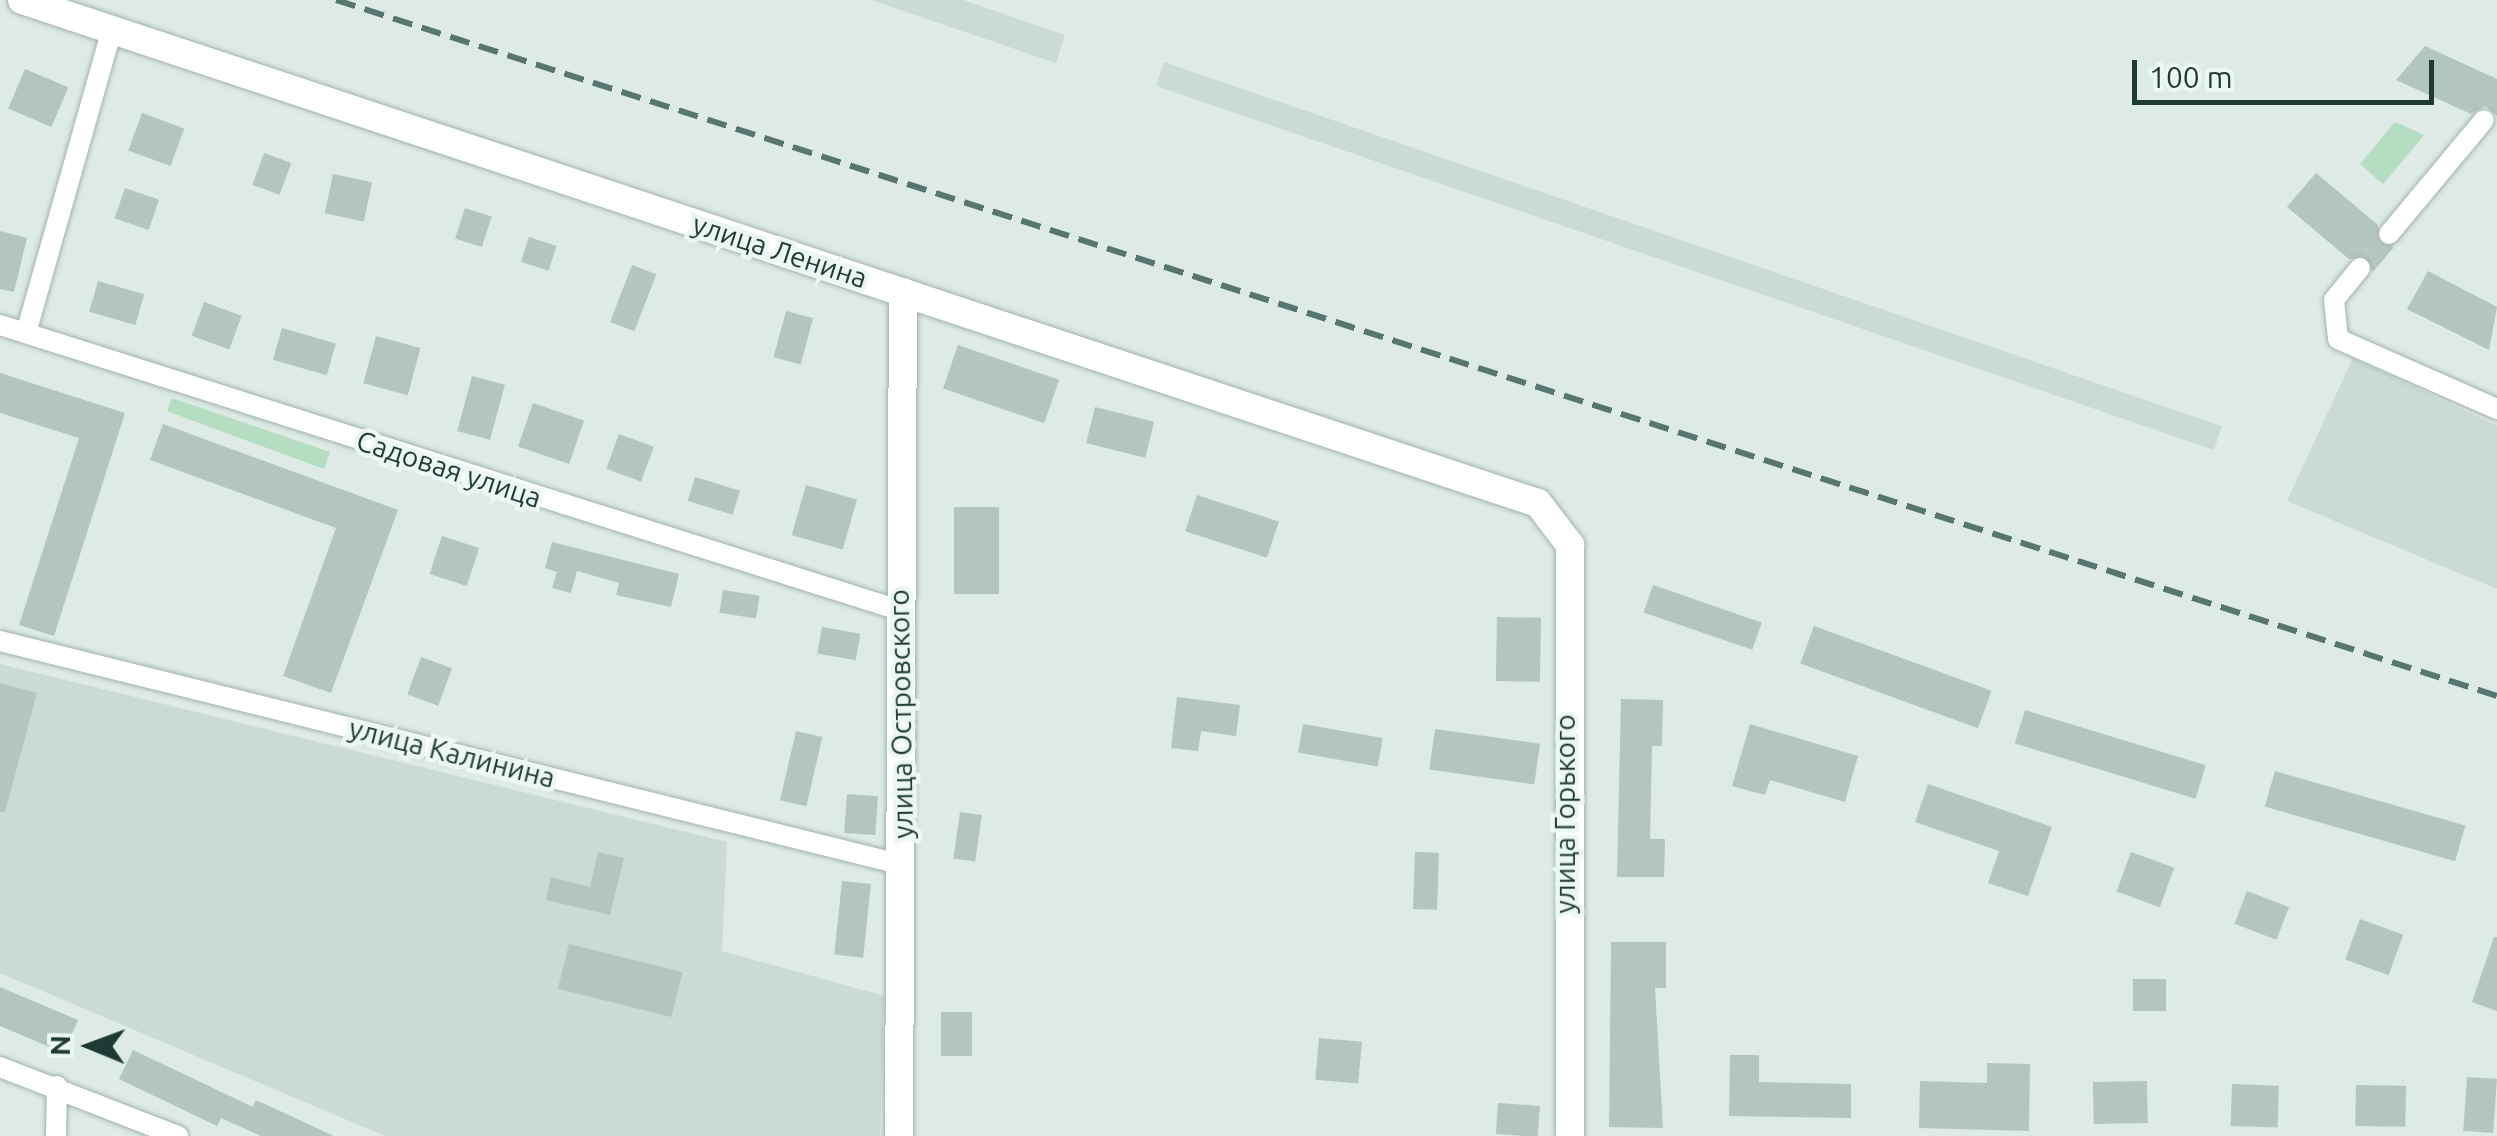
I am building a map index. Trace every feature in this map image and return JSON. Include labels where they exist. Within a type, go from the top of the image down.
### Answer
[{"type":"street","name":"улица Ленина","points":[[22,0],[1538,504]]},
{"type":"street","points":[[26,333],[112,29]]},
{"type":"street","points":[[2388,234],[2484,120]]},
{"type":"street","points":[[2360,268],[2334,300],[2338,339],[2497,409]]},
{"type":"street","name":"улица Островского","points":[[899,1136],[903,292]]},
{"type":"street","name":"Садовая улица","points":[[0,324],[899,610]]},
{"type":"street","name":"улица Горького","points":[[1538,504],[1570,545],[1570,1136]]},
{"type":"street","name":"улица Калинина","points":[[0,642],[903,864]]},
{"type":"street","points":[[0,1067],[178,1136]]},
{"type":"street","points":[[56,1136],[57,1086]]},
{"type":"shaded area","points":[[871,0],[963,0],[1065,35],[1056,63]]},
{"type":"shaded area","points":[[1164,62],[2222,426],[2214,450],[1156,86]]},
{"type":"shaded area","points":[[2353,358],[2497,426],[2497,589],[2287,501]]},
{"type":"shaded area","points":[[0,664],[727,842],[722,951],[884,996],[880,1136],[385,1136],[0,973]]},
{"type":"green space","points":[[2395,122],[2424,135],[2383,184],[2360,164]]},
{"type":"green space","points":[[172,398],[330,452],[324,469],[167,411]]},
{"type":"building","points":[[2425,46],[2497,79],[2497,116],[2485,106],[2471,114],[2396,80]]},
{"type":"building","points":[[25,69],[68,87],[51,127],[8,109]]},
{"type":"building","points":[[142,113],[184,128],[171,166],[128,151]]},
{"type":"building","points":[[264,153],[291,163],[280,195],[252,185]]},
{"type":"building","points":[[2316,173],[2378,225],[2380,244],[2394,247],[2373,272],[2368,257],[2349,259],[2287,207]]},
{"type":"building","points":[[333,174],[372,182],[364,221],[325,213]]},
{"type":"building","points":[[125,188],[159,200],[149,230],[115,218]]},
{"type":"building","points":[[465,208],[492,217],[482,247],[455,238]]},
{"type":"building","points":[[0,231],[27,238],[14,292],[0,289]]},
{"type":"building","points":[[529,237],[557,246],[549,271],[521,262]]},
{"type":"building","points":[[632,265],[656,274],[634,331],[610,322]]},
{"type":"building","points":[[2428,271],[2497,307],[2489,350],[2407,309]]},
{"type":"building","points":[[98,281],[144,294],[135,325],[89,312]]},
{"type":"building","points":[[204,302],[242,316],[229,350],[192,336]]},
{"type":"building","points":[[786,311],[813,318],[801,365],[774,357]]},
{"type":"building","points":[[282,328],[336,343],[327,375],[273,360]]},
{"type":"building","points":[[376,336],[420,348],[408,395],[363,383]]},
{"type":"building","points":[[958,345],[1059,380],[1044,423],[943,388]]},
{"type":"building","points":[[0,373],[125,413],[54,636],[19,625],[79,438],[0,413]]},
{"type":"building","points":[[472,376],[505,385],[490,440],[457,431]]},
{"type":"building","points":[[533,403],[584,421],[569,464],[518,446]]},
{"type":"building","points":[[1095,407],[1154,422],[1145,458],[1086,443]]},
{"type":"building","points":[[163,424],[398,510],[331,693],[283,676],[336,528],[150,460]]},
{"type":"building","points":[[619,434],[654,447],[641,481],[606,469]]},
{"type":"building","points":[[695,477],[740,491],[733,515],[688,501]]},
{"type":"building","points":[[806,485],[857,500],[843,550],[792,535]]},
{"type":"building","points":[[1197,495],[1279,522],[1267,558],[1185,531]]},
{"type":"building","points":[[954,507],[999,507],[999,594],[954,594]]},
{"type":"building","points":[[442,536],[479,548],[467,586],[430,574]]},
{"type":"building","points":[[552,542],[679,574],[671,607],[616,595],[619,583],[577,571],[571,593],[552,588],[557,572],[545,568]]},
{"type":"building","points":[[1653,585],[1762,622],[1752,650],[1644,612]]},
{"type":"building","points":[[723,590],[760,596],[756,619],[719,613]]},
{"type":"building","points":[[1497,617],[1541,618],[1540,682],[1496,681]]},
{"type":"building","points":[[1814,626],[1992,691],[1978,728],[1800,664]]},
{"type":"building","points":[[822,627],[860,634],[856,660],[817,654]]},
{"type":"building","points":[[421,657],[452,668],[438,706],[407,695]]},
{"type":"building","points":[[0,683],[37,693],[5,812],[0,812]]},
{"type":"building","points":[[1177,697],[1240,705],[1236,736],[1201,731],[1198,751],[1171,748]]},
{"type":"building","points":[[1621,699],[1663,700],[1662,746],[1652,746],[1650,839],[1665,839],[1664,877],[1617,877]]},
{"type":"building","points":[[2025,710],[2206,765],[2196,799],[2015,743]]},
{"type":"building","points":[[1303,724],[1383,738],[1378,767],[1298,753]]},
{"type":"building","points":[[1750,724],[1858,756],[1845,802],[1770,780],[1765,795],[1732,786]]},
{"type":"building","points":[[1435,729],[1540,744],[1534,784],[1429,770]]},
{"type":"building","points":[[796,731],[822,737],[806,806],[780,800]]},
{"type":"building","points":[[2275,771],[2465,826],[2455,861],[2265,807]]},
{"type":"building","points":[[1928,784],[2052,827],[2028,896],[1988,883],[1999,851],[1915,822]]},
{"type":"building","points":[[847,794],[878,796],[875,835],[844,833]]},
{"type":"building","points":[[960,812],[982,815],[975,862],[953,859]]},
{"type":"building","points":[[598,852],[624,858],[610,915],[546,900],[551,877],[590,887]]},
{"type":"building","points":[[1415,852],[1439,853],[1437,910],[1413,909]]},
{"type":"building","points":[[2131,852],[2174,868],[2160,907],[2117,891]]},
{"type":"building","points":[[842,881],[871,884],[863,958],[834,955]]},
{"type":"building","points":[[2247,891],[2289,907],[2276,940],[2234,924]]},
{"type":"building","points":[[2360,919],[2403,935],[2389,975],[2345,959]]},
{"type":"building","points":[[2497,937],[2497,1011],[2472,1002]]},
{"type":"building","points":[[1611,942],[1666,942],[1666,988],[1655,988],[1663,1128],[1609,1127]]},
{"type":"building","points":[[569,944],[683,972],[671,1017],[558,989]]},
{"type":"building","points":[[2133,979],[2166,979],[2166,1011],[2133,1011]]},
{"type":"building","points":[[0,987],[78,1020],[64,1053],[0,1026]]},
{"type":"building","points":[[941,1012],[972,1012],[972,1056],[941,1056]]},
{"type":"building","points":[[1319,1038],[1362,1042],[1358,1084],[1315,1080]]},
{"type":"building","points":[[133,1050],[253,1107],[256,1100],[334,1136],[261,1136],[221,1118],[217,1126],[119,1079]]},
{"type":"building","points":[[1730,1055],[1759,1055],[1759,1082],[1851,1084],[1851,1118],[1729,1116]]},
{"type":"building","points":[[1987,1063],[2030,1064],[2029,1131],[1919,1128],[1920,1081],[1987,1083]]},
{"type":"building","points":[[2467,1077],[2497,1079],[2493,1133],[2463,1131]]},
{"type":"building","points":[[2147,1081],[2148,1123],[2094,1124],[2093,1082]]},
{"type":"building","points":[[2232,1084],[2279,1086],[2278,1128],[2231,1126]]},
{"type":"building","points":[[2356,1085],[2406,1086],[2405,1127],[2355,1126]]},
{"type":"building","points":[[1498,1103],[1540,1106],[1538,1136],[1496,1134]]},
{"type":"tunnel","points":[[2360,268],[2389,234]]},
{"type":"railway","points":[[336,0],[2497,696]]}]
